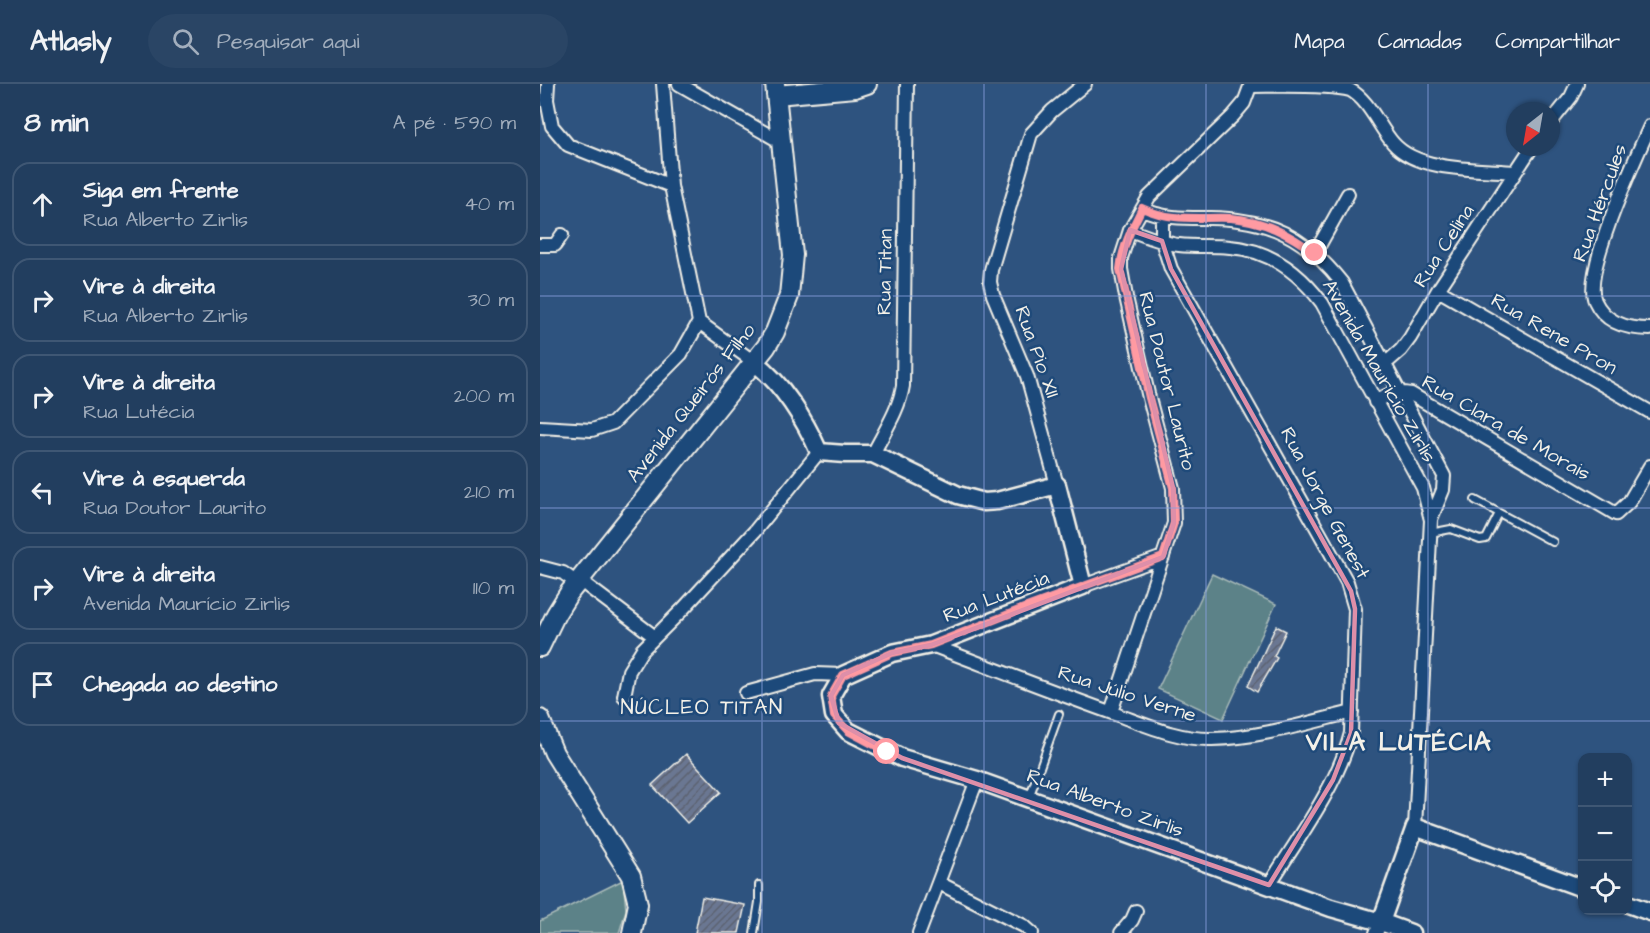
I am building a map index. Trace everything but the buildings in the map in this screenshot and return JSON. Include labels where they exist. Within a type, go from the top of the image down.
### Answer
[{"type":"main road","points":[[775,89],[855,88],[867,84]]},
{"type":"main road","name":"Avenida Queirós Filho","points":[[540,647],[556,614],[577,583],[776,332],[789,296],[793,255],[775,89]]},
{"type":"main road","points":[[540,719],[554,753],[631,876],[638,904],[632,933]]},
{"type":"street","points":[[548,84],[547,100],[552,126],[568,145],[671,186]]},
{"type":"street","points":[[540,427],[592,430],[613,423],[681,354],[699,322],[671,186],[663,84]]},
{"type":"street","points":[[679,84],[781,142]]},
{"type":"street","name":"Rua Titan","points":[[873,454],[895,411],[903,386],[907,84]]},
{"type":"street","name":"Rua Pio XII","points":[[1083,586],[1027,376],[998,309],[990,282],[996,248],[1031,134],[1052,111],[1085,84]]},
{"type":"street","points":[[1379,927],[1415,827],[1431,520],[1443,490],[1444,480],[1342,283],[1315,253],[1282,231],[1264,224],[1231,218],[1162,217],[1142,208],[1157,188],[1233,116],[1244,103],[1250,85],[1324,84],[1348,90],[1358,96],[1394,144],[1414,159],[1445,166],[1515,172]]},
{"type":"street","points":[[1560,111],[1571,97],[1577,84]]},
{"type":"street","name":"Rua Hércules","points":[[1650,126],[1600,249],[1593,286],[1594,300],[1607,318],[1620,324],[1650,329]]},
{"type":"street","name":"Rua Celina","points":[[1385,364],[1401,350],[1526,156]]},
{"type":"street","points":[[1315,253],[1348,194]]},
{"type":"street","name":"Rua Doutor Laurito","points":[[1111,712],[1174,523],[1173,488],[1149,398],[1120,269],[1130,230],[1142,208]]},
{"type":"street","name":"Rua Jorge Genest","points":[[1162,217],[1162,241],[1171,268],[1254,413],[1351,591],[1355,609],[1351,733],[1346,751],[1333,780],[1269,885]]},
{"type":"street","name":"Avenida Mauricio Zirlis","points":[[1130,230],[1179,245],[1250,249],[1266,254],[1308,284],[1322,303],[1423,488],[1431,520]]},
{"type":"street","points":[[540,245],[555,245],[562,235]]},
{"type":"street","name":"Rua Rene Pron","points":[[1438,290],[1650,411]]},
{"type":"street","points":[[699,322],[764,369],[784,393],[813,438],[819,452]]},
{"type":"street","name":"Rua Clara de Morais","points":[[1375,402],[1389,393],[1411,394],[1616,514],[1629,502],[1650,466]]},
{"type":"street","points":[[819,452],[873,454],[958,495],[984,502],[997,501],[1057,485]]},
{"type":"street","points":[[624,696],[629,671],[642,650],[754,532],[819,452]]},
{"type":"street","points":[[1423,488],[1433,488],[1444,480]]},
{"type":"street","name":"Rua Lutécia","points":[[843,675],[892,653],[931,645],[1163,557]]},
{"type":"street","points":[[540,567],[564,573],[577,583],[586,585],[655,637]]},
{"type":"street","name":"Rua Júlio Verne","points":[[931,645],[1173,734],[1211,739],[1280,729],[1352,712]]},
{"type":"street","points":[[746,693],[815,674],[843,675]]},
{"type":"street","name":"Rua Alberto Zirlis","points":[[843,675],[831,696],[834,716],[848,731],[902,758],[1029,798],[1379,927],[1411,933]]},
{"type":"street","points":[[919,933],[977,780]]},
{"type":"street","points":[[1415,827],[1578,887]]},
{"type":"street","points":[[939,883],[1025,931]]},
{"type":"street","points":[[1632,905],[1650,912]]},
{"type":"street","points":[[1121,933],[1137,911]]},
{"type":"lane","points":[[1475,500],[1552,542]]},
{"type":"lane","points":[[1430,533],[1451,529],[1479,540],[1486,539],[1499,513]]},
{"type":"lane","points":[[1029,798],[1059,714]]},
{"type":"lane","points":[[754,933],[759,885]]},
{"type":"highlighted area","points":[[1130,230],[1162,241],[1171,269],[1351,591],[1355,609],[1351,733],[1333,780],[1269,885],[902,758],[839,723],[831,696],[843,675],[892,653],[931,645],[1163,557],[1174,523],[1173,488],[1121,269]]},
{"type":"green space","points":[[1212,574],[1276,604],[1223,719],[1158,689]]},
{"type":"green space","points":[[623,880],[626,910],[619,933],[540,933],[540,921]]},
{"type":"district","name":"NÚCLEO TITAN","points":[[702,707]]},
{"type":"district","name":"VILA LUTÉCIA","points":[[1399,742]]},
{"type":"route","points":[[887,752],[848,731],[834,716],[831,696],[843,675],[892,653],[931,645],[1163,557],[1174,523],[1173,488],[1149,398],[1120,269],[1130,230],[1142,208],[1158,216],[1171,218],[1231,218],[1264,224],[1282,231],[1315,253]]}]
